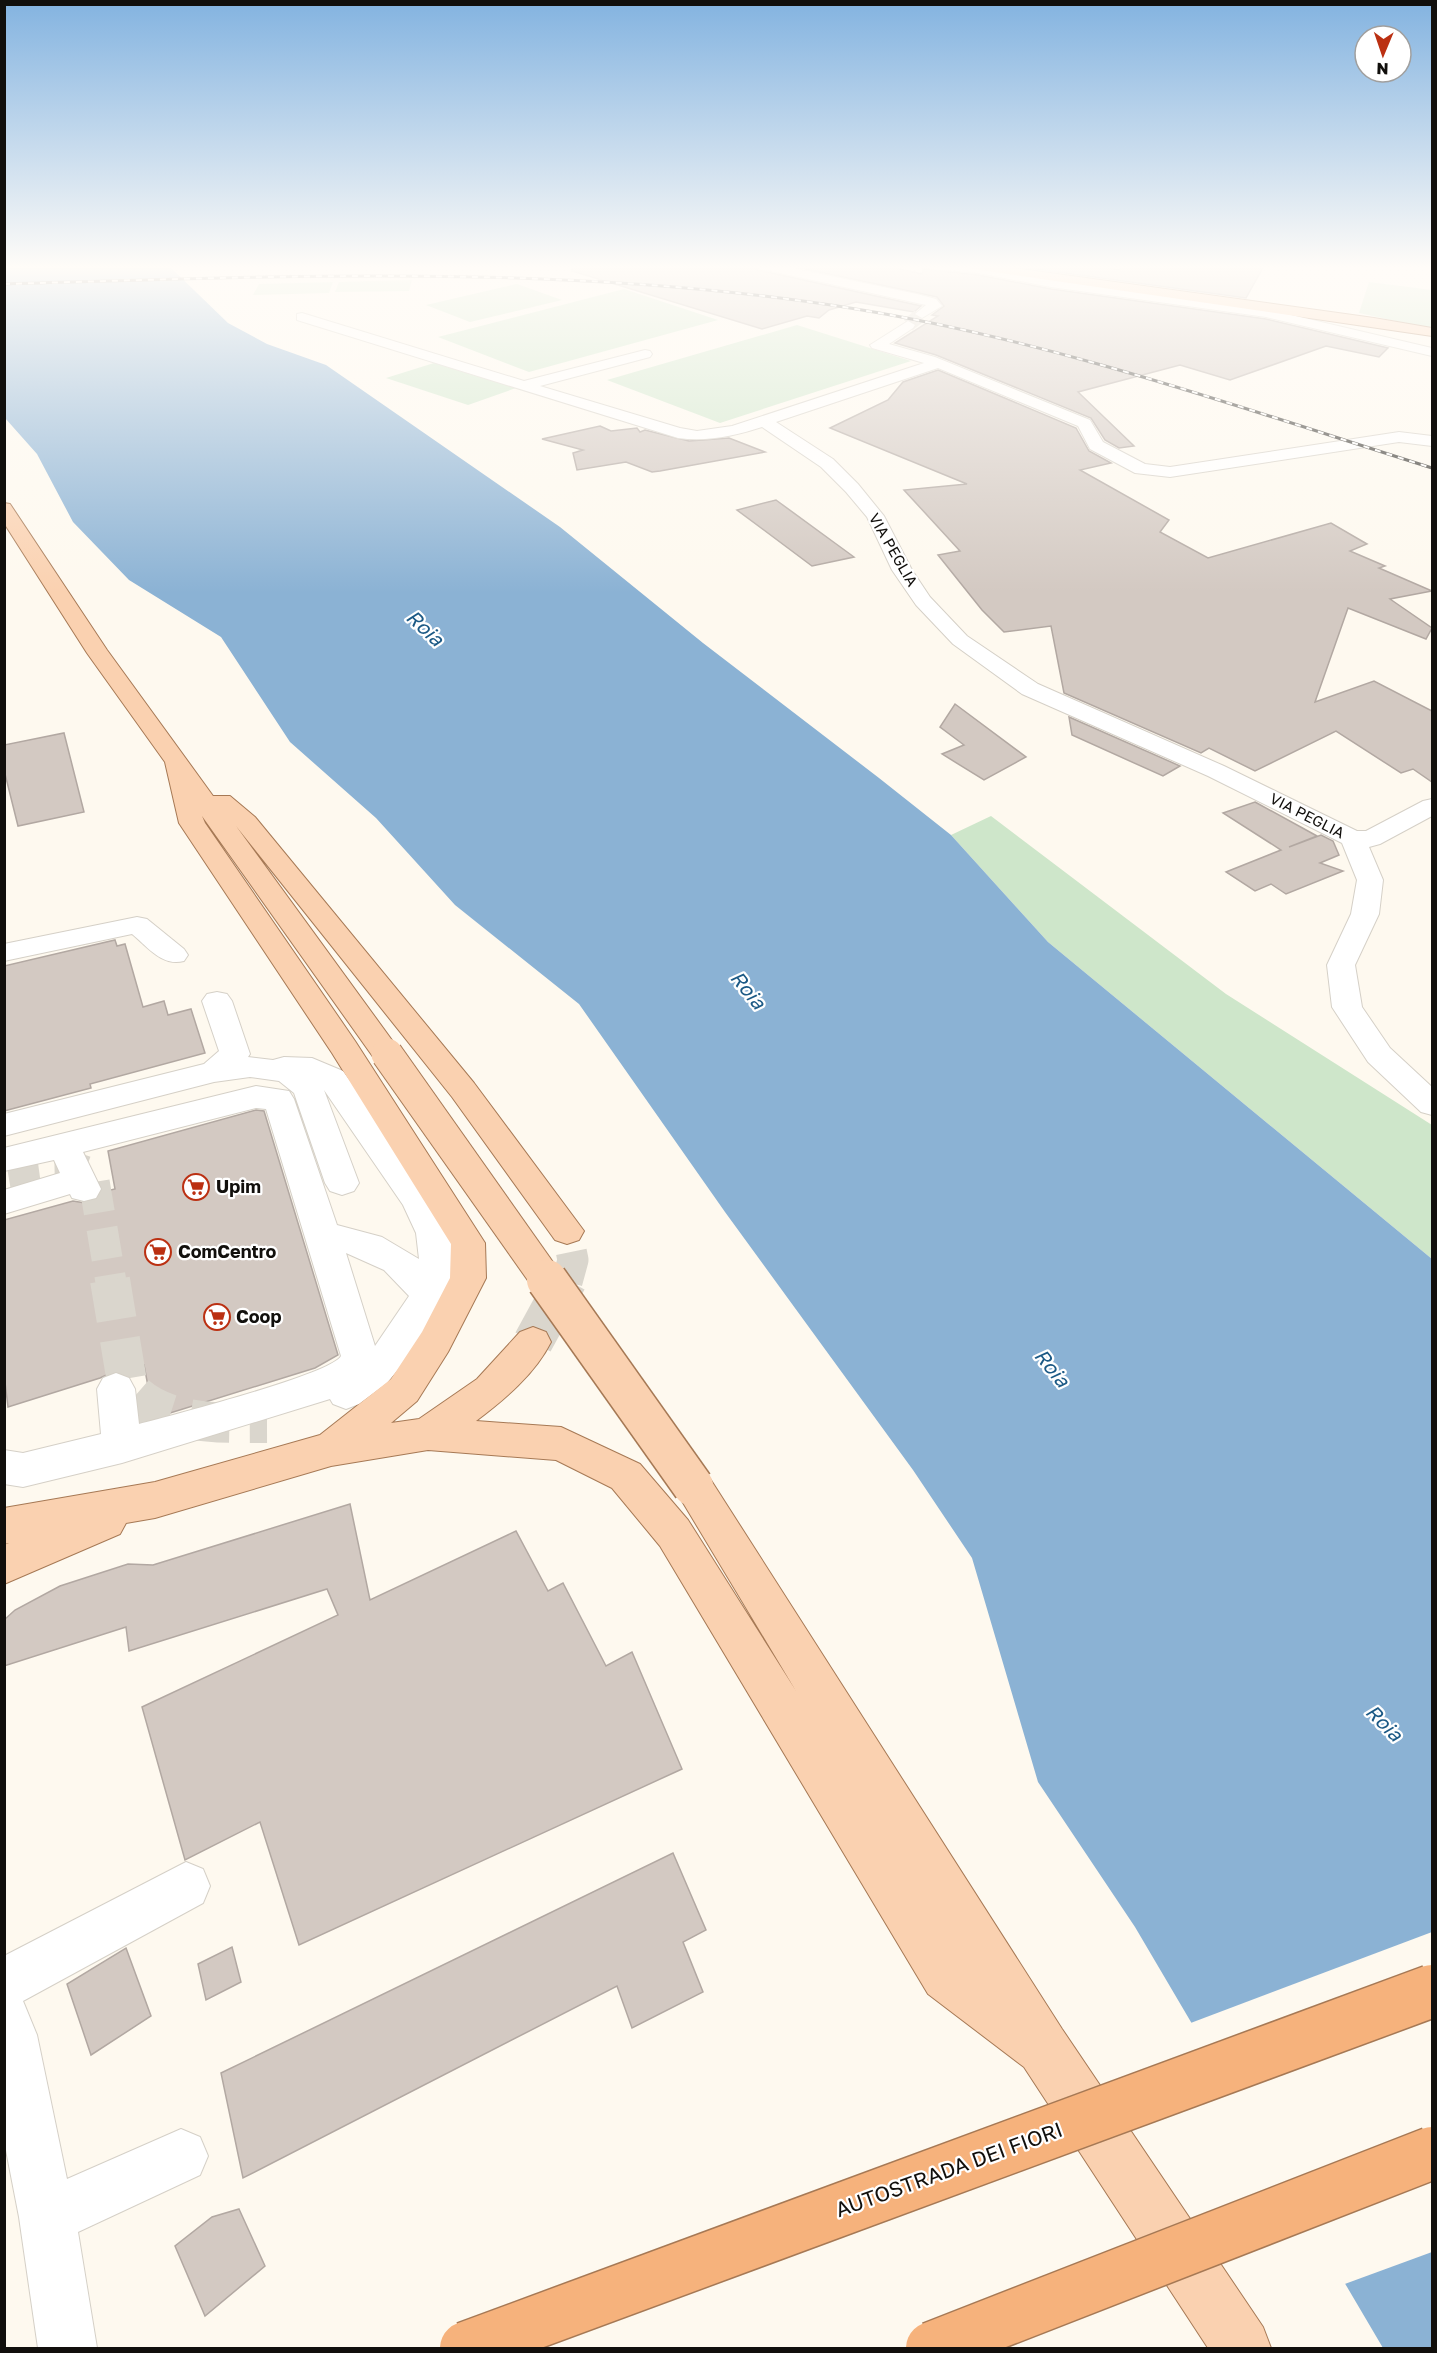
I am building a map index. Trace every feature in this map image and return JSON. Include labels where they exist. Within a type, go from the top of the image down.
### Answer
[{"type":"highway","name":"AUTOSTRADA DEI FIORI","points":[[466,2349],[1432,1990]]},
{"type":"highway","points":[[932,2349],[1432,2153]]},
{"type":"main road","points":[[4,508],[98,653],[387,1054],[693,1486],[1043,2048],[1242,2349]]},
{"type":"main road","points":[[176,763],[246,822],[469,1099],[567,1231]]},
{"type":"main road","points":[[176,763],[192,823],[344,1048],[468,1243],[468,1278],[435,1342],[404,1390],[331,1449]]},
{"type":"main road","points":[[428,1434],[490,1390],[533,1342]]},
{"type":"main road","points":[[4,1526],[155,1500],[331,1449],[428,1434],[561,1444],[626,1476],[675,1533],[946,1976],[1043,2048]]},
{"type":"main road","points":[[4,1565],[155,1500]]},
{"type":"street","points":[[488,374],[678,433],[713,434],[764,421],[906,374]]},
{"type":"street","points":[[525,385],[568,374]]},
{"type":"street","points":[[961,374],[1084,423],[1096,445],[1141,469],[1157,472],[1399,437],[1432,441]]},
{"type":"street","name":"VIA PEGLIA","points":[[764,421],[827,463],[852,488],[875,516],[902,570],[924,601],[960,640],[1030,689],[1216,771],[1353,839],[1371,839],[1432,806]]},
{"type":"street","name":"VIA PEGLIA","points":[[1353,839],[1370,880],[1365,914],[1341,965],[1347,1007],[1379,1055],[1432,1104]]},
{"type":"street","points":[[4,952],[137,925],[174,955]]},
{"type":"street","points":[[214,1072],[234,1054],[217,1001]]},
{"type":"street","points":[[250,1067],[287,1072],[308,1088],[342,1183]]},
{"type":"street","points":[[4,1125],[214,1072],[250,1067],[312,1068],[332,1078],[418,1201],[433,1233],[437,1266],[427,1296],[405,1336],[374,1374],[324,1408],[267,1423]]},
{"type":"street","points":[[4,1467],[23,1470],[122,1446],[319,1387],[352,1372],[360,1356],[278,1099],[256,1097],[64,1146],[5,1177]]},
{"type":"street","points":[[5,1177],[81,1184],[64,1146]]},
{"type":"street","points":[[323,1236],[363,1242],[393,1259],[418,1277],[427,1296]]},
{"type":"street","points":[[116,1389],[122,1446]]},
{"type":"street","points":[[4,1984],[186,1886]]},
{"type":"street","points":[[4,2017],[11,2036],[47,2217],[67,2349]]},
{"type":"street","points":[[47,2217],[181,2156]]},
{"type":"green space","points":[[399,374],[469,374],[516,388],[468,405],[386,378]]},
{"type":"green space","points":[[628,374],[872,374],[720,423],[607,380]]},
{"type":"green space","points":[[991,816],[1226,994],[1432,1125],[1432,1259],[1048,942],[951,835]]},
{"type":"water","name":"Roia","points":[[5,374],[339,374],[560,527],[703,643],[951,835],[1048,942],[1432,1259],[1432,2348],[1383,2348],[1135,1927],[1038,1782],[972,1558],[913,1470],[725,1212],[579,1004],[455,905],[376,818],[290,742],[221,637],[129,580],[73,522],[37,454],[5,418]]},
{"type":"pier","points":[[1432,1932],[1432,2252],[1342,2285],[1188,2024]]},
{"type":"building","points":[[927,374],[947,374],[1076,428],[1089,451],[1111,463],[1080,470],[1169,520],[1160,532],[1208,558],[1331,523],[1367,544],[1350,551],[1385,566],[1379,568],[1432,591],[1390,599],[1432,628],[1426,639],[1348,608],[1315,702],[1374,681],[1432,711],[1432,782],[1413,769],[1401,773],[1336,731],[1255,771],[1209,748],[1201,753],[1064,693],[1051,626],[1004,632],[982,610],[938,555],[960,551],[904,490],[967,484],[830,428],[888,400],[903,382]]},
{"type":"building","points":[[982,374],[1147,374],[1078,392],[1134,446],[1119,448],[1105,440],[1091,418]]},
{"type":"building","points":[[1209,374],[1247,374],[1230,380]]},
{"type":"building","points":[[600,426],[611,431],[637,428],[640,432],[645,430],[689,441],[729,438],[765,452],[652,472],[626,462],[577,470],[573,453],[583,450],[542,439]]},
{"type":"building","points":[[776,500],[854,557],[812,566],[737,510]]},
{"type":"building","points":[[955,704],[1026,757],[984,780],[942,754],[964,745],[940,727]]},
{"type":"building","points":[[1069,717],[1180,766],[1163,776],[1072,735]]},
{"type":"building","points":[[64,733],[84,812],[18,826],[4,770],[4,745]]},
{"type":"building","points":[[1255,802],[1317,836],[1289,847],[1321,835],[1333,841],[1339,855],[1320,863],[1343,871],[1286,894],[1271,884],[1255,891],[1226,872],[1281,850],[1223,813]]},
{"type":"building","points":[[115,940],[117,946],[125,944],[143,1007],[164,1001],[168,1015],[191,1009],[205,1053],[90,1084],[91,1088],[4,1111],[4,966]]},
{"type":"building","name":"ComCentro","points":[[256,1110],[264,1111],[338,1355],[315,1368],[154,1418],[144,1365],[120,1372],[115,1371],[100,1378],[8,1407],[4,1374],[4,1220],[73,1201],[85,1203],[97,1200],[102,1192],[115,1189],[108,1151]]},
{"type":"building","points":[[350,1504],[370,1600],[516,1531],[548,1591],[563,1583],[606,1666],[632,1652],[682,1769],[299,1945],[260,1822],[185,1860],[142,1707],[338,1615],[327,1589],[129,1651],[126,1627],[4,1666],[4,1620],[15,1610],[60,1586],[128,1564],[153,1565]]},
{"type":"building","points":[[673,1853],[706,1930],[683,1942],[703,1992],[632,2028],[617,1986],[243,2178],[221,2073]]},
{"type":"building","points":[[232,1947],[241,1982],[206,2000],[198,1964]]},
{"type":"building","points":[[126,1948],[151,2016],[91,2055],[67,1984]]},
{"type":"building","points":[[239,2209],[265,2266],[205,2316],[175,2246],[212,2217]]},
{"type":"tunnel","points":[[8,1173],[62,1166],[83,1170],[93,1175],[111,1282]]},
{"type":"tunnel","points":[[567,1231],[573,1260],[567,1282]]},
{"type":"tunnel","points":[[110,1280],[128,1388],[157,1410],[174,1416],[211,1422],[267,1423]]},
{"type":"tunnel","points":[[533,1342],[567,1280]]},
{"type":"railway","points":[[1132,374],[1432,468]]},
{"type":"place","name":"Upim","points":[[196,1187]]},
{"type":"place","name":"ComCentro","points":[[158,1252]]},
{"type":"place","name":"Coop","points":[[217,1317]]}]
